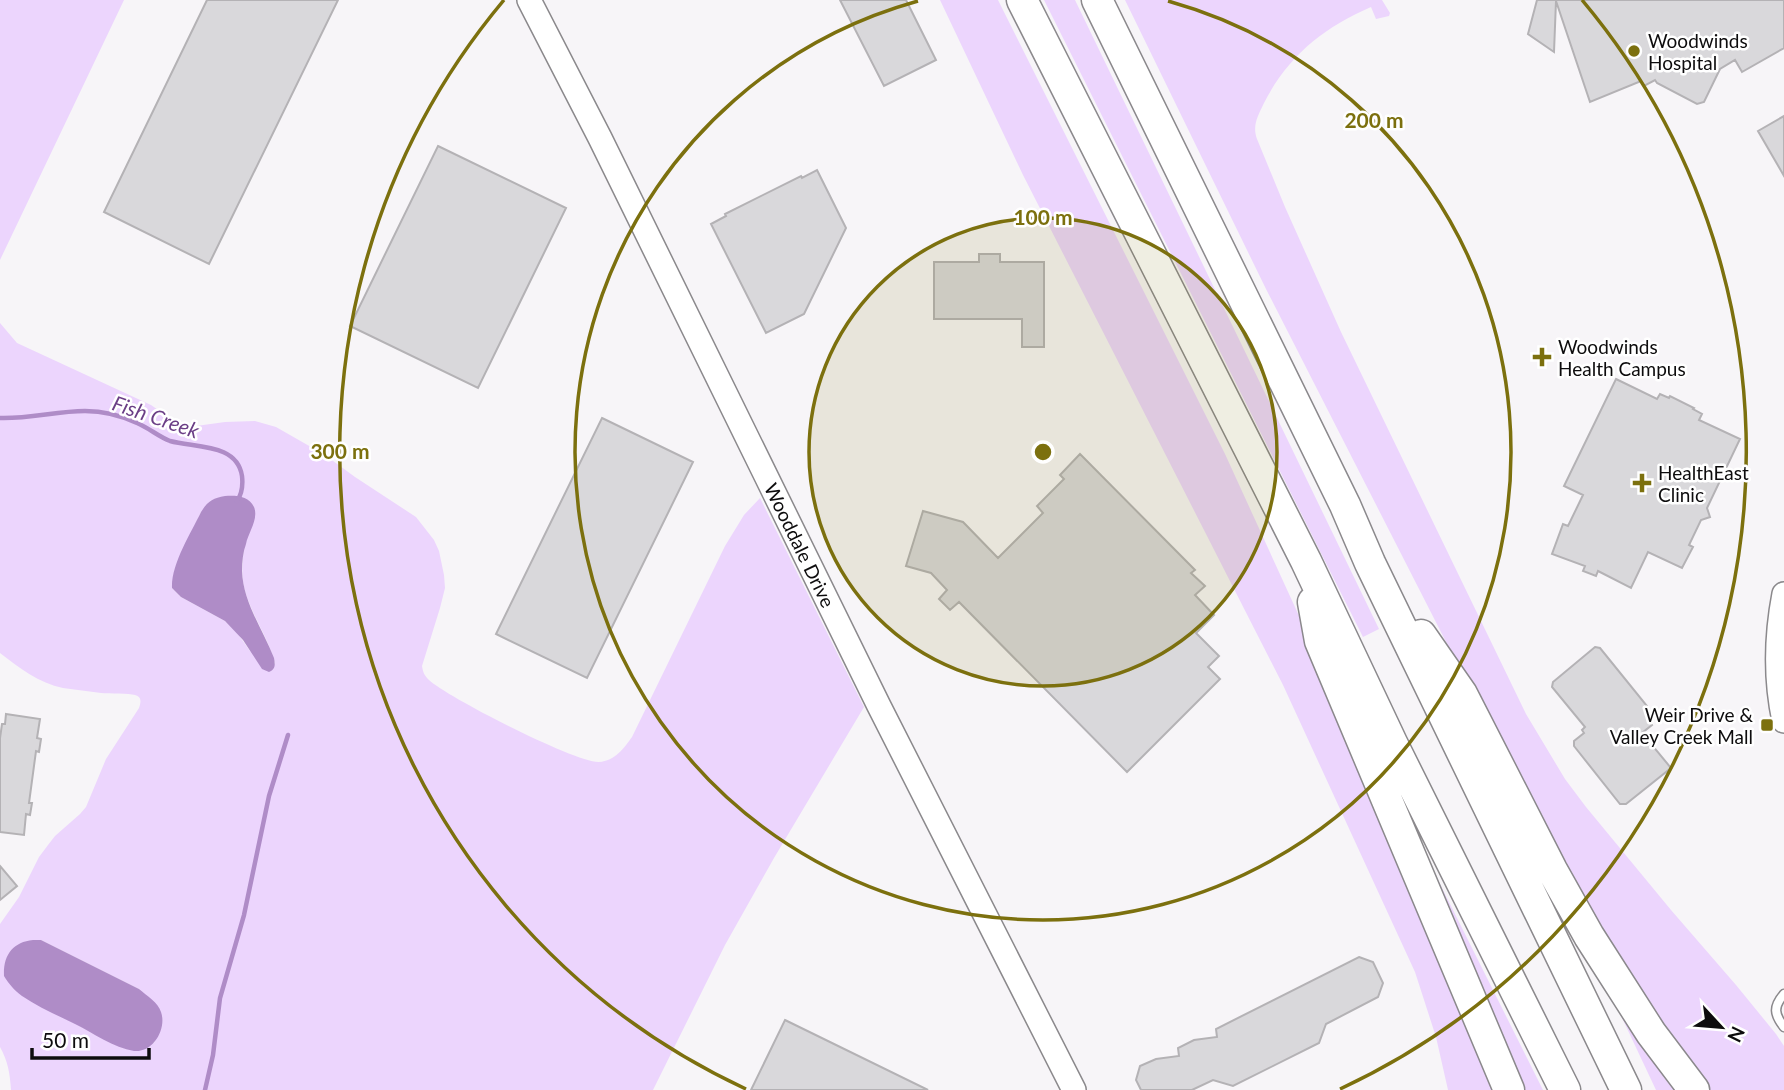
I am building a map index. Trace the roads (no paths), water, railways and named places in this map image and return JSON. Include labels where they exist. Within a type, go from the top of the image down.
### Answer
[{"type":"highway","points":[[1022,0],[1306,561],[1398,755],[1565,1090]]},
{"type":"highway","points":[[1097,0],[1345,505],[1370,563],[1626,1090]]},
{"type":"highway","points":[[1306,561],[1320,640],[1509,1090]]},
{"type":"highway","points":[[1370,563],[1462,694],[1589,936],[1651,1033],[1694,1090]]},
{"type":"street","name":"Wooddale Drive","points":[[529,0],[600,138],[872,692],[1074,1090]]},
{"type":"street","points":[[1784,594],[1777,663],[1784,721]]},
{"type":"lane","points":[[1784,994],[1776,1005],[1775,1013],[1784,1027]]},
{"type":"waterway","name":"Fish Creek","points":[[0,418],[74,411],[112,414],[131,420],[170,441],[224,452],[238,465],[242,476],[242,489],[237,501]]},
{"type":"waterway","name":"Fish Creek","points":[[205,1090],[213,1055],[220,998],[244,915],[269,796],[288,735]]},
{"type":"place","name":"Woodwinds Hospital","points":[[1634,51]]},
{"type":"place","name":"Woodwinds Health Campus","points":[[1542,357]]},
{"type":"place","name":"HealthEast Clinic","points":[[1642,483]]},
{"type":"place","name":"Weir Drive & Valley Creek Mall","points":[[1767,725]]}]
